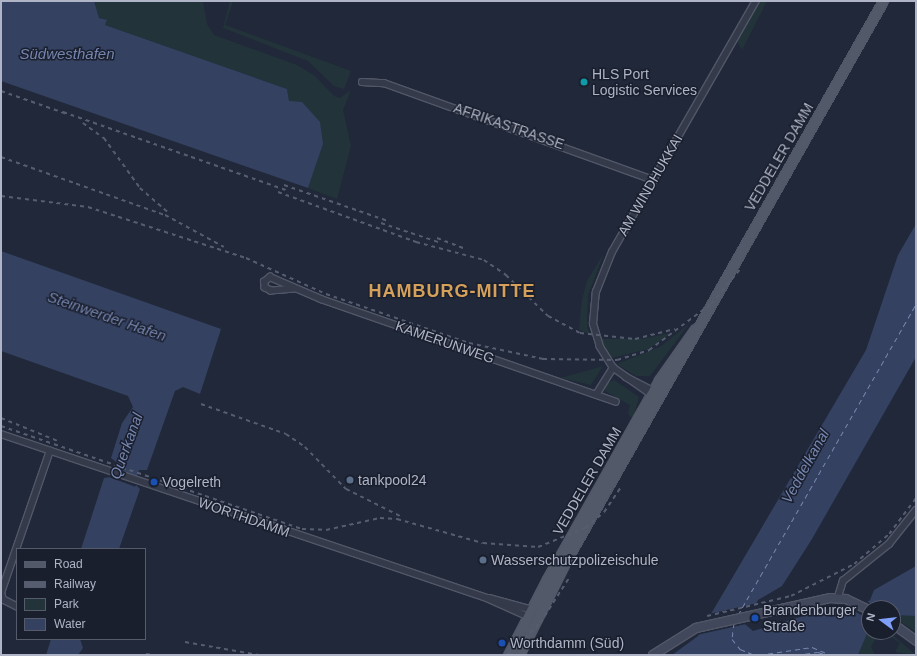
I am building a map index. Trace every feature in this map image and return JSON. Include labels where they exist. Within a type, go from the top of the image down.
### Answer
[{"type":"main road","name":"VEDDELER DAMM","points":[[519,655],[533,614],[685,339],[698,326],[884,1]]},
{"type":"main road","name":"VEDDELER DAMM","points":[[508,655],[521,626],[533,614]]},
{"type":"main road","points":[[502,655],[521,626]]},
{"type":"street","name":"AM WINDHUKKAI","points":[[655,395],[621,375],[613,368],[595,333],[596,292],[607,262],[756,1]]},
{"type":"street","name":"AFRIKASTRASSE","points":[[362,82],[384,83],[654,180]]},
{"type":"street","name":"KAMERUNWEG","points":[[295,289],[271,291],[264,284],[270,277],[295,289],[616,402]]},
{"type":"street","points":[[596,395],[603,379],[613,368]]},
{"type":"street","name":"WORTHDAMM","points":[[1,434],[533,614]]},
{"type":"street","points":[[18,548],[50,450]]},
{"type":"street","points":[[838,597],[843,581],[889,544],[916,510]]},
{"type":"street","points":[[16,555],[2,598],[16,606]]},
{"type":"street","points":[[653,655],[677,636],[702,626],[838,597],[861,606]]},
{"type":"street","points":[[901,630],[916,641]]},
{"type":"green space","points":[[94,1],[203,1],[207,24],[214,35],[297,65],[315,76],[334,96],[340,98],[351,90],[343,110],[351,146],[337,199],[308,188],[323,144],[289,101],[287,89],[105,25],[107,21],[99,18]]},
{"type":"green space","points":[[230,1],[233,1],[225,25],[351,71],[344,89],[334,86],[308,61],[223,28]]},
{"type":"green space","points":[[759,1],[767,1],[742,50],[737,41]]},
{"type":"green space","points":[[604,253],[588,295],[587,327],[590,334],[579,330],[582,300],[587,281]]},
{"type":"green space","points":[[689,324],[650,376],[636,376],[617,364],[660,347]]},
{"type":"green space","points":[[674,332],[648,349],[611,358],[601,339],[643,339]]},
{"type":"green space","points":[[603,366],[591,385],[561,378]]},
{"type":"green space","points":[[614,380],[639,397],[633,419],[628,414],[630,405],[605,391],[606,384]]},
{"type":"green space","points":[[901,615],[916,616],[916,632],[901,622]]},
{"type":"green space","points":[[864,640],[875,640],[871,647],[875,655],[858,655]]},
{"type":"green space","points":[[896,640],[898,640],[916,655],[895,652],[900,643]]},
{"type":"water","name":"Südwesthafen","points":[[1,1],[94,1],[99,18],[107,20],[105,25],[287,89],[289,101],[302,102],[320,122],[323,144],[308,188],[1,81]]},
{"type":"water","name":"Veddelkanal","points":[[916,224],[916,357],[812,539],[782,586],[758,600],[745,624],[753,631],[834,607],[853,611],[861,606],[861,640],[864,640],[858,655],[672,655],[698,636],[866,350],[898,255]]},
{"type":"water","points":[[1,251],[221,329],[200,394],[183,387],[175,391],[147,470],[139,470],[135,484],[140,489],[119,548],[81,548],[104,478],[111,477],[116,462],[111,458],[122,423],[133,407],[128,396],[1,351]]},
{"type":"water","points":[[916,566],[916,616],[901,615],[901,600],[870,600],[874,590]]},
{"type":"water","points":[[51,640],[80,640],[83,648],[78,655],[46,655]]},
{"type":"pier","points":[[113,469],[138,478],[135,487],[110,477]]},
{"type":"pier","points":[[757,603],[746,624],[697,635],[709,614]]},
{"type":"pier","points":[[861,604],[861,615],[852,610]]},
{"type":"ferry route","points":[[738,615],[916,304]]},
{"type":"ferry route","points":[[734,623],[732,639],[740,649],[755,655]]},
{"type":"ferry route","points":[[759,655],[812,647],[831,655]]},
{"type":"ferry route","points":[[796,655],[818,652],[827,655]]},
{"type":"railway","points":[[1,91],[67,114]]},
{"type":"railway","points":[[63,112],[286,190]]},
{"type":"railway","points":[[83,123],[104,138],[140,188],[169,213]]},
{"type":"railway","points":[[1,157],[165,215],[224,247]]},
{"type":"railway","points":[[284,185],[388,221]]},
{"type":"railway","points":[[278,192],[416,242],[484,260],[506,275],[548,316],[580,333],[635,339],[675,329]]},
{"type":"railway","points":[[1,196],[88,207],[246,258],[326,294],[469,343],[543,359],[617,360],[649,350],[711,304],[741,268]]},
{"type":"railway","points":[[381,223],[441,243]]},
{"type":"railway","points":[[437,238],[463,248]]},
{"type":"railway","points":[[201,404],[286,434],[305,447],[346,489],[402,517]]},
{"type":"railway","points":[[1,418],[58,441]]},
{"type":"railway","points":[[1,426],[302,529],[326,530],[380,518],[397,519],[483,543],[538,547],[585,528],[604,512],[620,488]]},
{"type":"railway","points":[[707,616],[791,596],[854,564],[889,534],[916,498]]},
{"type":"railway","points":[[507,655],[540,623],[570,576]]},
{"type":"railway","points":[[185,642],[259,655]]},
{"type":"railway","points":[[146,654],[154,655]]},
{"type":"place","name":"HLS Port Logistic Services","points":[[584,82]]},
{"type":"place","name":"tankpool24","points":[[350,480]]},
{"type":"place","name":"Vogelreth","points":[[154,482]]},
{"type":"place","name":"Wasserschutzpolizeischule","points":[[483,560]]},
{"type":"place","name":"Brandenburger Straße","points":[[755,618]]},
{"type":"place","name":"Worthdamm (Süd)","points":[[502,643]]},
{"type":"district","name":"HAMBURG-MITTE","points":[[452,291]]},
{"type":"water label","name":"Steinwerder Hafen","points":[[107,316]]},
{"type":"water label","name":"Querkanal","points":[[126,446]]}]
